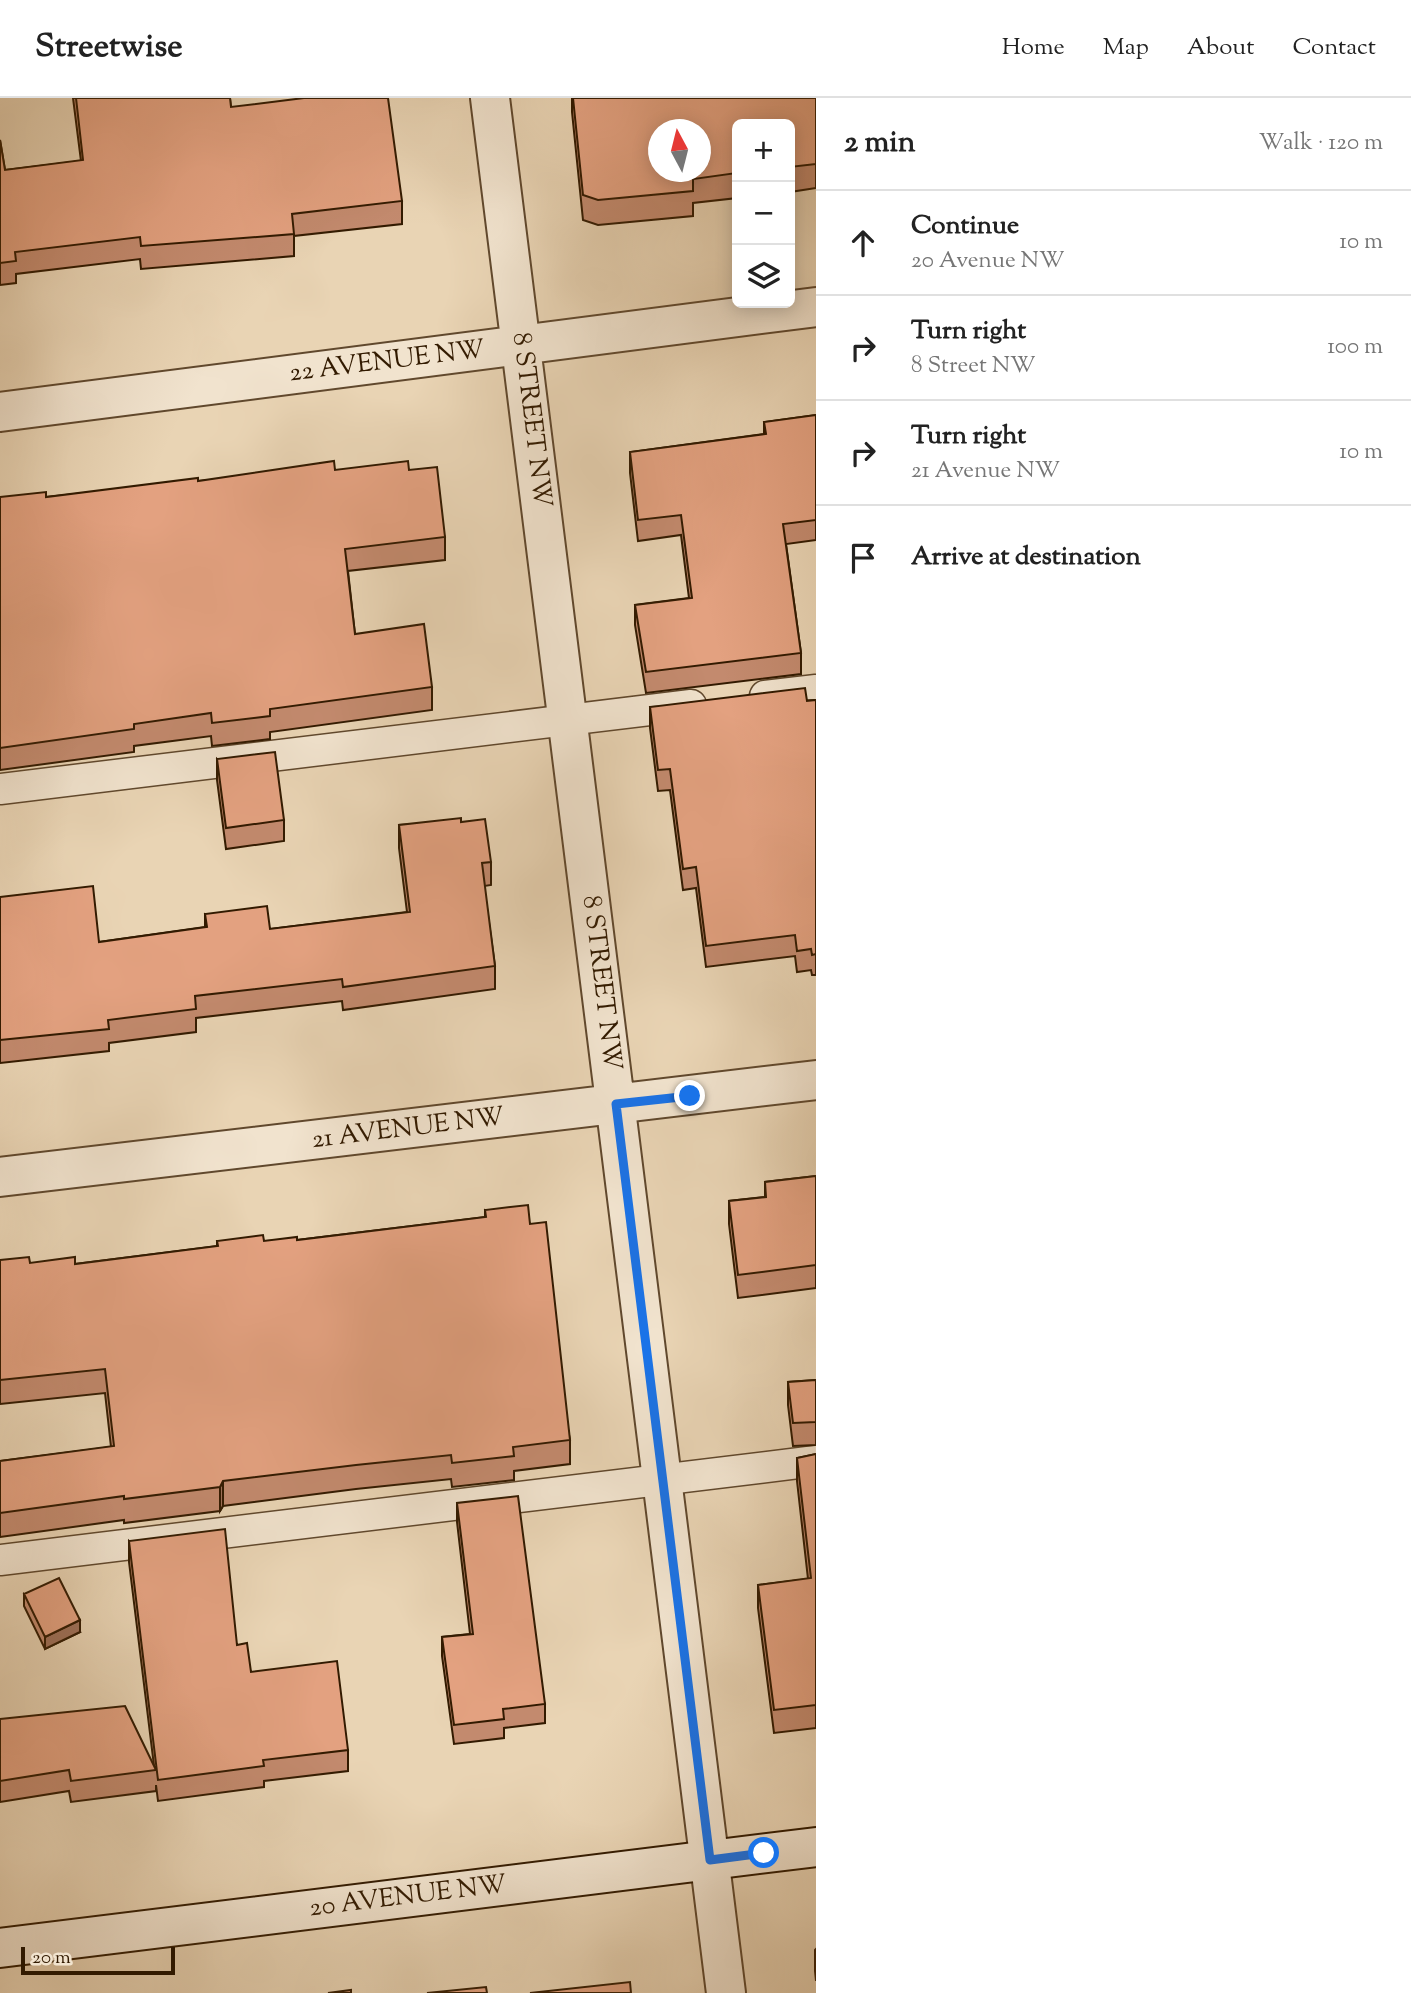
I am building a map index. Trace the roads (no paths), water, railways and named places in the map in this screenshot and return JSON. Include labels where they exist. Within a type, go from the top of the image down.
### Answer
[{"type":"street","name":"8 STREET NW","points":[[490,98],[726,1993]]},
{"type":"street","name":"22 AVENUE NW","points":[[0,412],[816,307]]},
{"type":"street","name":"21 AVENUE NW","points":[[0,1177],[816,1080]]},
{"type":"street","name":"20 AVENUE NW","points":[[0,1948],[816,1847]]},
{"type":"lane","points":[[0,789],[816,690]]},
{"type":"lane","points":[[0,1560],[816,1461]]}]
